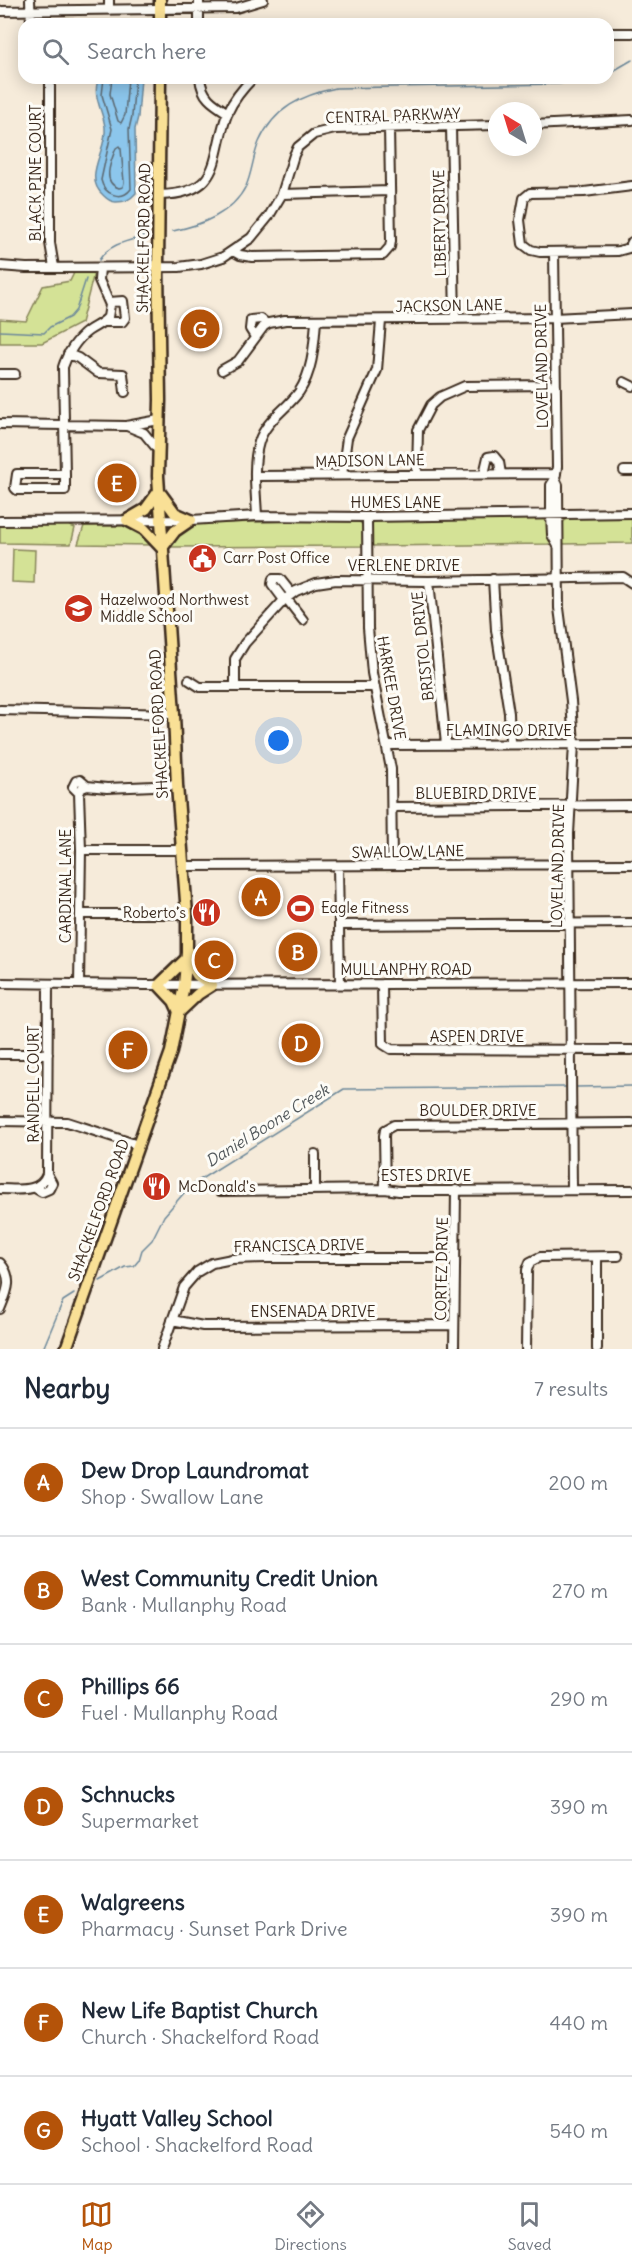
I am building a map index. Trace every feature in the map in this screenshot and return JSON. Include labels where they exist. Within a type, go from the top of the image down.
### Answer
[{"type":"main road","name":"SHACKELFORD ROAD","points":[[66,1349],[171,1052],[187,958],[187,914],[159,491],[160,84]]},
{"type":"main road","points":[[127,520],[146,509],[159,491],[174,513],[191,520]]},
{"type":"main road","points":[[127,520],[144,529],[162,548],[175,531],[191,520]]},
{"type":"main road","points":[[187,958],[197,975],[212,985],[198,994],[179,1013],[174,1001],[159,985],[187,958]]},
{"type":"street","points":[[30,0],[31,18]]},
{"type":"street","points":[[109,0],[109,10]]},
{"type":"street","points":[[0,11],[109,10],[160,4],[200,4],[236,8],[264,0]]},
{"type":"street","points":[[614,33],[632,33]]},
{"type":"street","name":"BLACK PINE COURT","points":[[50,84],[50,243],[54,267]]},
{"type":"street","points":[[201,84],[206,98],[228,113]]},
{"type":"street","points":[[160,195],[185,192],[198,186],[208,177],[219,151],[228,113],[234,101],[248,84]]},
{"type":"street","points":[[542,125],[632,120]]},
{"type":"street","name":"CENTRAL PARKWAY","points":[[0,266],[100,268],[179,267],[201,264],[233,251],[259,228],[282,194],[294,155],[305,140],[314,134],[335,129],[488,125]]},
{"type":"street","name":"LIBERTY DRIVE","points":[[451,127],[454,318]]},
{"type":"street","points":[[233,251],[252,257],[383,255],[390,247],[391,241],[389,128]]},
{"type":"street","points":[[630,245],[618,251],[540,252],[531,250],[523,244],[520,220],[524,198],[530,193],[584,192],[632,186]]},
{"type":"street","points":[[282,194],[390,191]]},
{"type":"street","name":"LOVELAND DRIVE","points":[[554,252],[555,477],[558,485],[554,515],[558,546],[562,638],[571,701],[574,744],[569,864],[572,1188]]},
{"type":"street","points":[[65,474],[17,474],[15,488],[17,490],[65,489],[65,474],[63,367],[68,354],[88,331],[108,317],[109,302],[99,280],[100,268]]},
{"type":"street","points":[[103,322],[122,322],[125,318],[123,301],[109,302]]},
{"type":"street","name":"JACKSON LANE","points":[[222,370],[238,362],[267,324],[285,320],[381,321],[554,318],[632,314]]},
{"type":"street","name":"JACKSON LANE","points":[[255,338],[250,329],[251,320],[261,319],[267,324]]},
{"type":"street","points":[[257,516],[256,452],[264,430],[298,392],[309,371],[316,321]]},
{"type":"street","points":[[342,475],[347,438],[377,370],[381,321]]},
{"type":"street","points":[[68,354],[78,358],[98,373],[123,374],[125,392]]},
{"type":"street","points":[[0,374],[15,374]]},
{"type":"street","points":[[624,382],[632,386]]},
{"type":"street","points":[[417,474],[418,429],[431,405],[440,397],[465,386],[555,385]]},
{"type":"street","points":[[0,424],[64,423],[73,426],[126,426],[159,420]]},
{"type":"street","points":[[126,426],[144,433],[158,450]]},
{"type":"street","points":[[484,474],[488,458],[494,456],[499,462],[501,474]]},
{"type":"street","name":"MADISON LANE","points":[[256,476],[501,474],[555,477]]},
{"type":"street","name":"HUMES LANE","points":[[0,521],[632,513]]},
{"type":"street","name":"HARKEE DRIVE","points":[[367,517],[369,648],[391,769],[392,864]]},
{"type":"street","name":"VERLENE DRIVE","points":[[235,686],[237,653],[287,597],[307,586],[324,581],[623,577],[632,583]]},
{"type":"street","points":[[493,579],[496,630],[509,713],[510,743]]},
{"type":"street","name":"BRISTOL DRIVE","points":[[429,581],[446,744]]},
{"type":"street","points":[[287,597],[303,620]]},
{"type":"street","points":[[189,680],[200,687],[375,687]]},
{"type":"street","points":[[0,710],[156,716],[174,714]]},
{"type":"street","name":"FLAMINGO DRIVE","points":[[387,745],[632,744]]},
{"type":"street","name":"CARDINAL LANE","points":[[79,984],[83,789],[177,785]]},
{"type":"street","name":"BLUEBIRD DRIVE","points":[[392,807],[632,805]]},
{"type":"street","points":[[81,850],[182,850]]},
{"type":"street","name":"SWALLOW LANE","points":[[184,866],[632,864]]},
{"type":"street","points":[[338,866],[340,984]]},
{"type":"street","points":[[80,914],[187,914]]},
{"type":"street","points":[[339,925],[632,923]]},
{"type":"street","name":"MULLANPHY ROAD","points":[[0,983],[212,985],[632,983]]},
{"type":"street","name":"RANDELL COURT","points":[[0,1189],[39,1185],[47,1174],[48,984]]},
{"type":"street","name":"ASPEN DRIVE","points":[[382,984],[383,1044],[386,1048],[632,1050]]},
{"type":"street","points":[[0,1054],[48,1054]]},
{"type":"street","points":[[0,1121],[67,1122],[138,1145]]},
{"type":"street","name":"BOULDER DRIVE","points":[[385,1189],[384,1136],[386,1130],[394,1125],[632,1123]]},
{"type":"street","points":[[315,1154],[315,1190]]},
{"type":"street","name":"ESTES DRIVE","points":[[220,1191],[572,1188],[632,1190]]},
{"type":"street","name":"CORTEZ DRIVE","points":[[454,1349],[456,1190]]},
{"type":"street","points":[[526,1349],[526,1270],[530,1262],[540,1257],[618,1256]]},
{"type":"street","points":[[597,1257],[597,1349]]},
{"type":"street","name":"FRANCISCA DRIVE","points":[[162,1349],[179,1296],[190,1279],[204,1268],[222,1260],[455,1258]]},
{"type":"street","points":[[0,1263],[8,1274],[9,1280],[0,1309]]},
{"type":"street","name":"ENSENADA DRIVE","points":[[172,1320],[203,1326],[454,1325]]},
{"type":"green space","points":[[74,273],[94,273],[81,323],[42,343],[0,343],[0,319],[26,321],[43,286],[70,281]]},
{"type":"green space","points":[[632,517],[632,543],[560,544],[561,523],[569,518]]},
{"type":"green space","points":[[542,518],[549,524],[552,544],[371,546],[370,526],[376,519]]},
{"type":"green space","points":[[356,519],[365,527],[364,546],[169,547],[172,537],[191,524]]},
{"type":"green space","points":[[0,524],[68,525],[75,528],[71,544],[0,543]]},
{"type":"green space","points":[[84,526],[135,526],[153,545],[78,544]]},
{"type":"green space","points":[[13,549],[35,550],[34,583],[12,582]]},
{"type":"water","points":[[97,84],[141,84],[135,129],[136,193],[122,202],[107,199],[98,189],[95,180],[97,163],[105,136],[104,121],[96,90]]},
{"type":"waterway","points":[[614,70],[632,60]]},
{"type":"waterway","points":[[173,231],[205,222],[233,204],[246,186],[257,147],[265,130],[281,112],[301,99],[336,88],[558,84]]},
{"type":"waterway","points":[[99,260],[114,246],[147,236]]},
{"type":"waterway","points":[[0,331],[44,333],[50,327],[70,317],[76,310],[86,279]]},
{"type":"waterway","name":"Daniel Boone Creek","points":[[576,1087],[632,1086]]},
{"type":"waterway","name":"Daniel Boone Creek","points":[[100,1281],[125,1267],[134,1266],[142,1250],[152,1240],[164,1216],[190,1186],[344,1089],[565,1087]]},
{"type":"waterway","name":"Daniel Boone Creek","points":[[43,1349],[63,1301],[74,1294]]},
{"type":"place","name":"Hyatt Valley School","points":[[200,329]]},
{"type":"place","name":"Walgreens","points":[[117,483]]},
{"type":"place","name":"Carr Post Office","points":[[202,558]]},
{"type":"place","name":"Hazelwood Northwest Middle School","points":[[79,609]]},
{"type":"place","name":"Dew Drop Laundromat","points":[[261,897]]},
{"type":"place","name":"Eagle Fitness","points":[[300,908]]},
{"type":"place","name":"Roberto's","points":[[207,913]]},
{"type":"place","name":"West Community Credit Union","points":[[298,952]]},
{"type":"place","name":"Phillips 66","points":[[214,960]]},
{"type":"place","name":"Schnucks","points":[[301,1043]]},
{"type":"place","name":"New Life Baptist Church","points":[[128,1050]]},
{"type":"place","name":"McDonald's","points":[[157,1187]]}]
